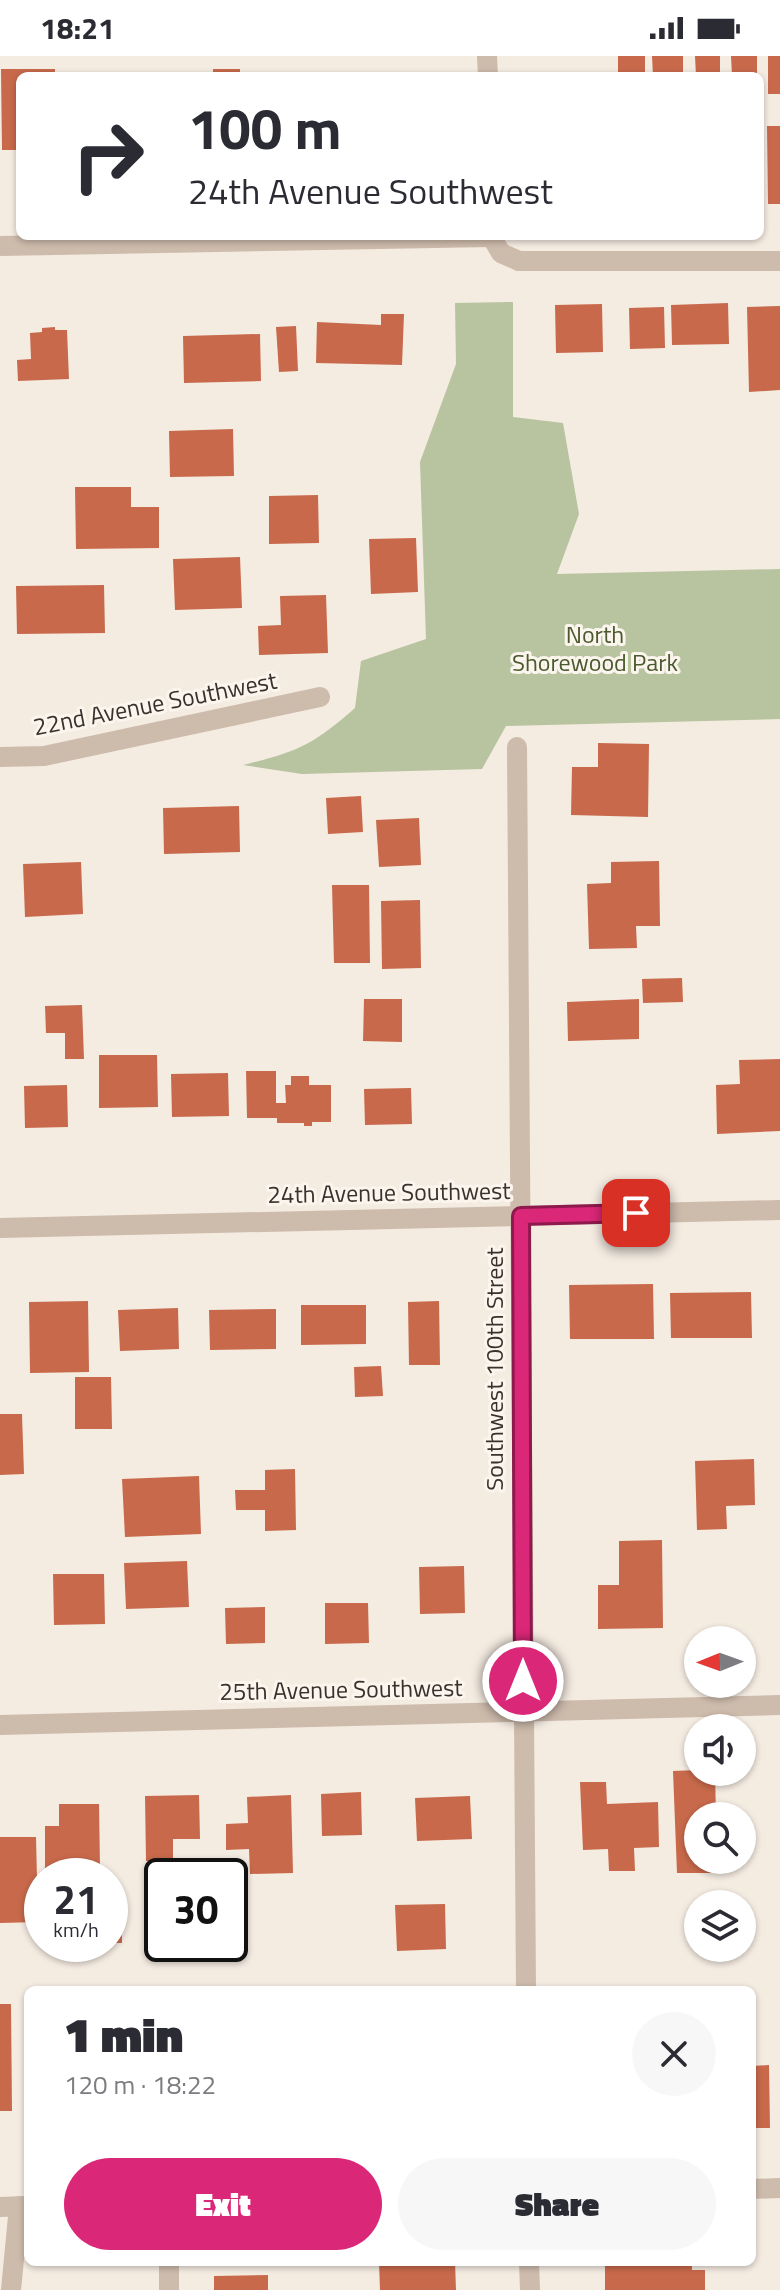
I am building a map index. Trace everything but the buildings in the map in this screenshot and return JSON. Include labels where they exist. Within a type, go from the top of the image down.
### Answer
[{"type":"street","points":[[0,246],[327,240]]},
{"type":"street","points":[[493,240],[501,253],[519,261],[780,261]]},
{"type":"street","name":"22nd Avenue Southwest","points":[[0,757],[44,756],[320,697]]},
{"type":"street","name":"Southwest 100th Street","points":[[517,747],[526,1986]]},
{"type":"street","name":"24th Avenue Southwest","points":[[0,1228],[780,1210]]},
{"type":"street","name":"25th Avenue Southwest","points":[[0,1725],[780,1705]]},
{"type":"street","points":[[756,2189],[780,2188]]},
{"type":"street","points":[[11,2290],[16,2206]]},
{"type":"street","points":[[169,2266],[169,2290]]},
{"type":"street","points":[[529,2266],[530,2290]]},
{"type":"green space","name":"North Shorewood Park","points":[[513,302],[513,417],[563,423],[579,514],[557,574],[780,569],[780,719],[506,726],[482,769],[302,774],[243,765],[304,746],[327,731],[355,708],[361,661],[426,639],[420,462],[456,364],[455,303]]},
{"type":"route","points":[[523,1681],[521,1216],[636,1213]]}]
